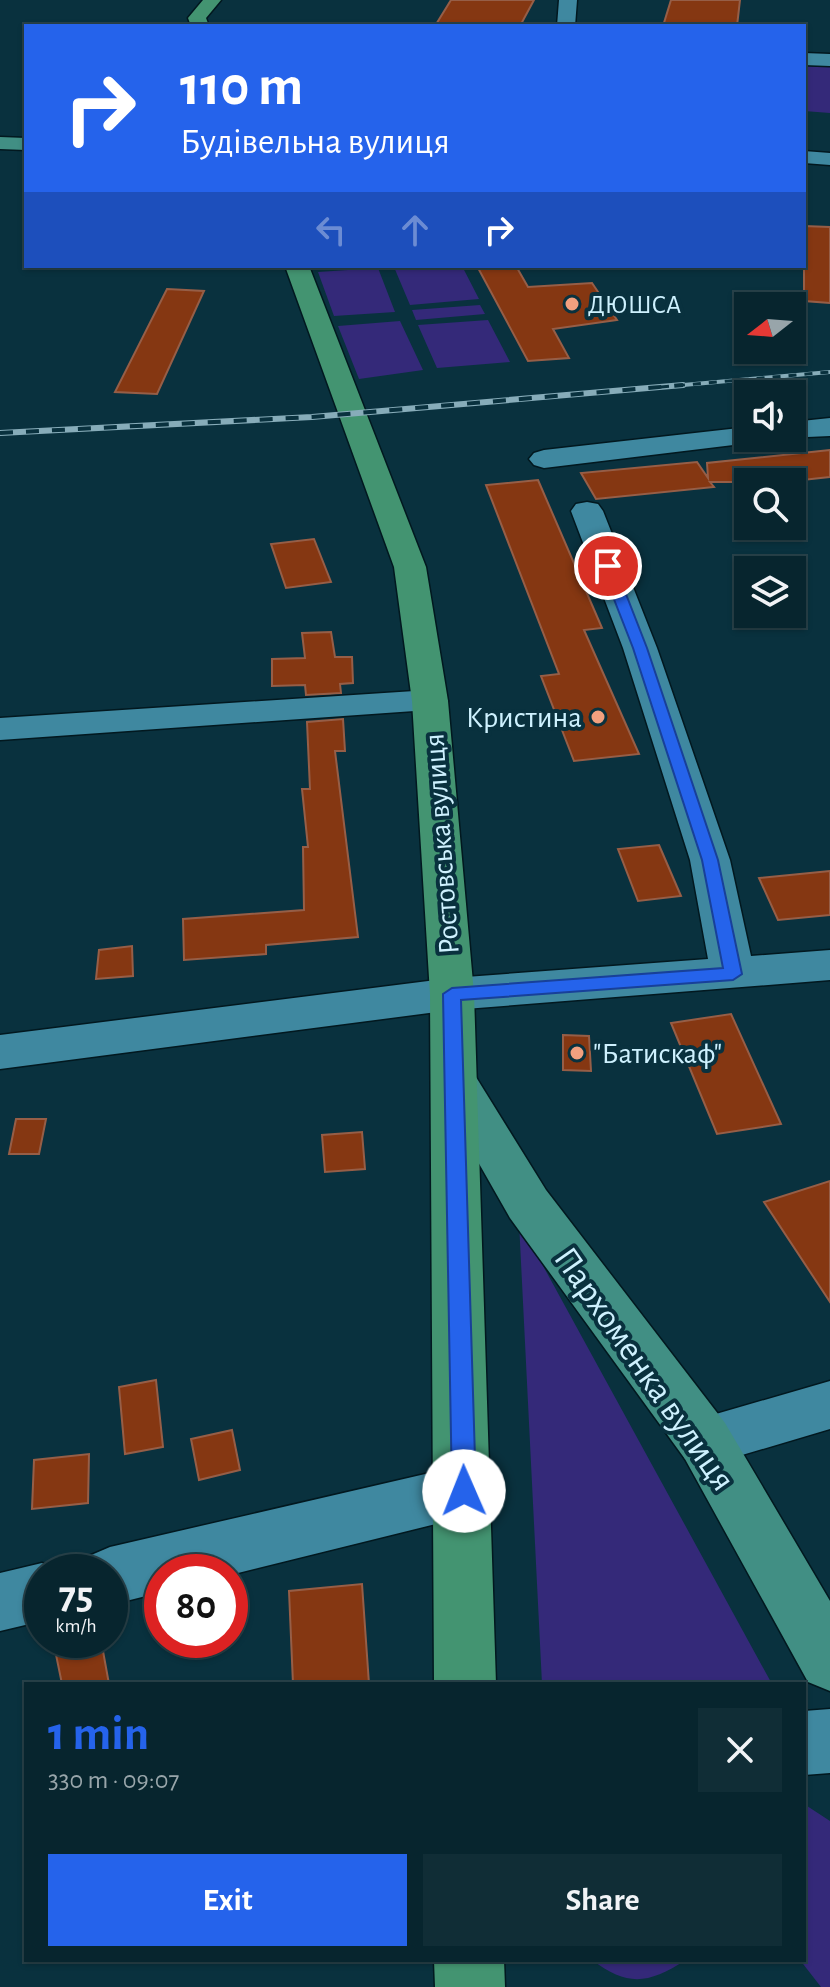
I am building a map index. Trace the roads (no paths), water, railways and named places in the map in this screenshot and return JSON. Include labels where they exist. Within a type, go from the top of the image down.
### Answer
[{"type":"highway","points":[[199,24],[197,18],[212,0]]},
{"type":"highway","name":"Ростовська вулиця","points":[[298,268],[410,567],[430,701],[452,994],[464,1491],[465,1682]]},
{"type":"highway","points":[[469,1962],[470,1987]]},
{"type":"main road","points":[[0,143],[24,144]]},
{"type":"main road","name":"Пархоменка вулиця","points":[[455,1081],[528,1204],[705,1441],[830,1660]]},
{"type":"street","points":[[566,24],[568,0]]},
{"type":"street","points":[[806,59],[830,60]]},
{"type":"street","points":[[806,157],[830,159]]},
{"type":"street","points":[[806,430],[830,427]]},
{"type":"street","points":[[544,459],[734,438]]},
{"type":"street","points":[[587,511],[640,648],[710,860],[733,974]]},
{"type":"street","points":[[0,729],[430,701]]},
{"type":"street","points":[[0,1052],[452,994],[830,965]]},
{"type":"street","points":[[705,1441],[830,1405]]},
{"type":"street","points":[[128,1572],[464,1491]]},
{"type":"street","points":[[0,1602],[24,1596]]},
{"type":"street","points":[[806,1743],[830,1741]]},
{"type":"railway","points":[[661,387],[830,372]]},
{"type":"railway","points":[[0,433],[312,417],[683,385]]},
{"type":"place","name":"ДЮШСА","points":[[572,304]]},
{"type":"place","name":"Кристина","points":[[598,717]]},
{"type":"place","name":"\"Батискаф\"","points":[[577,1053]]}]
